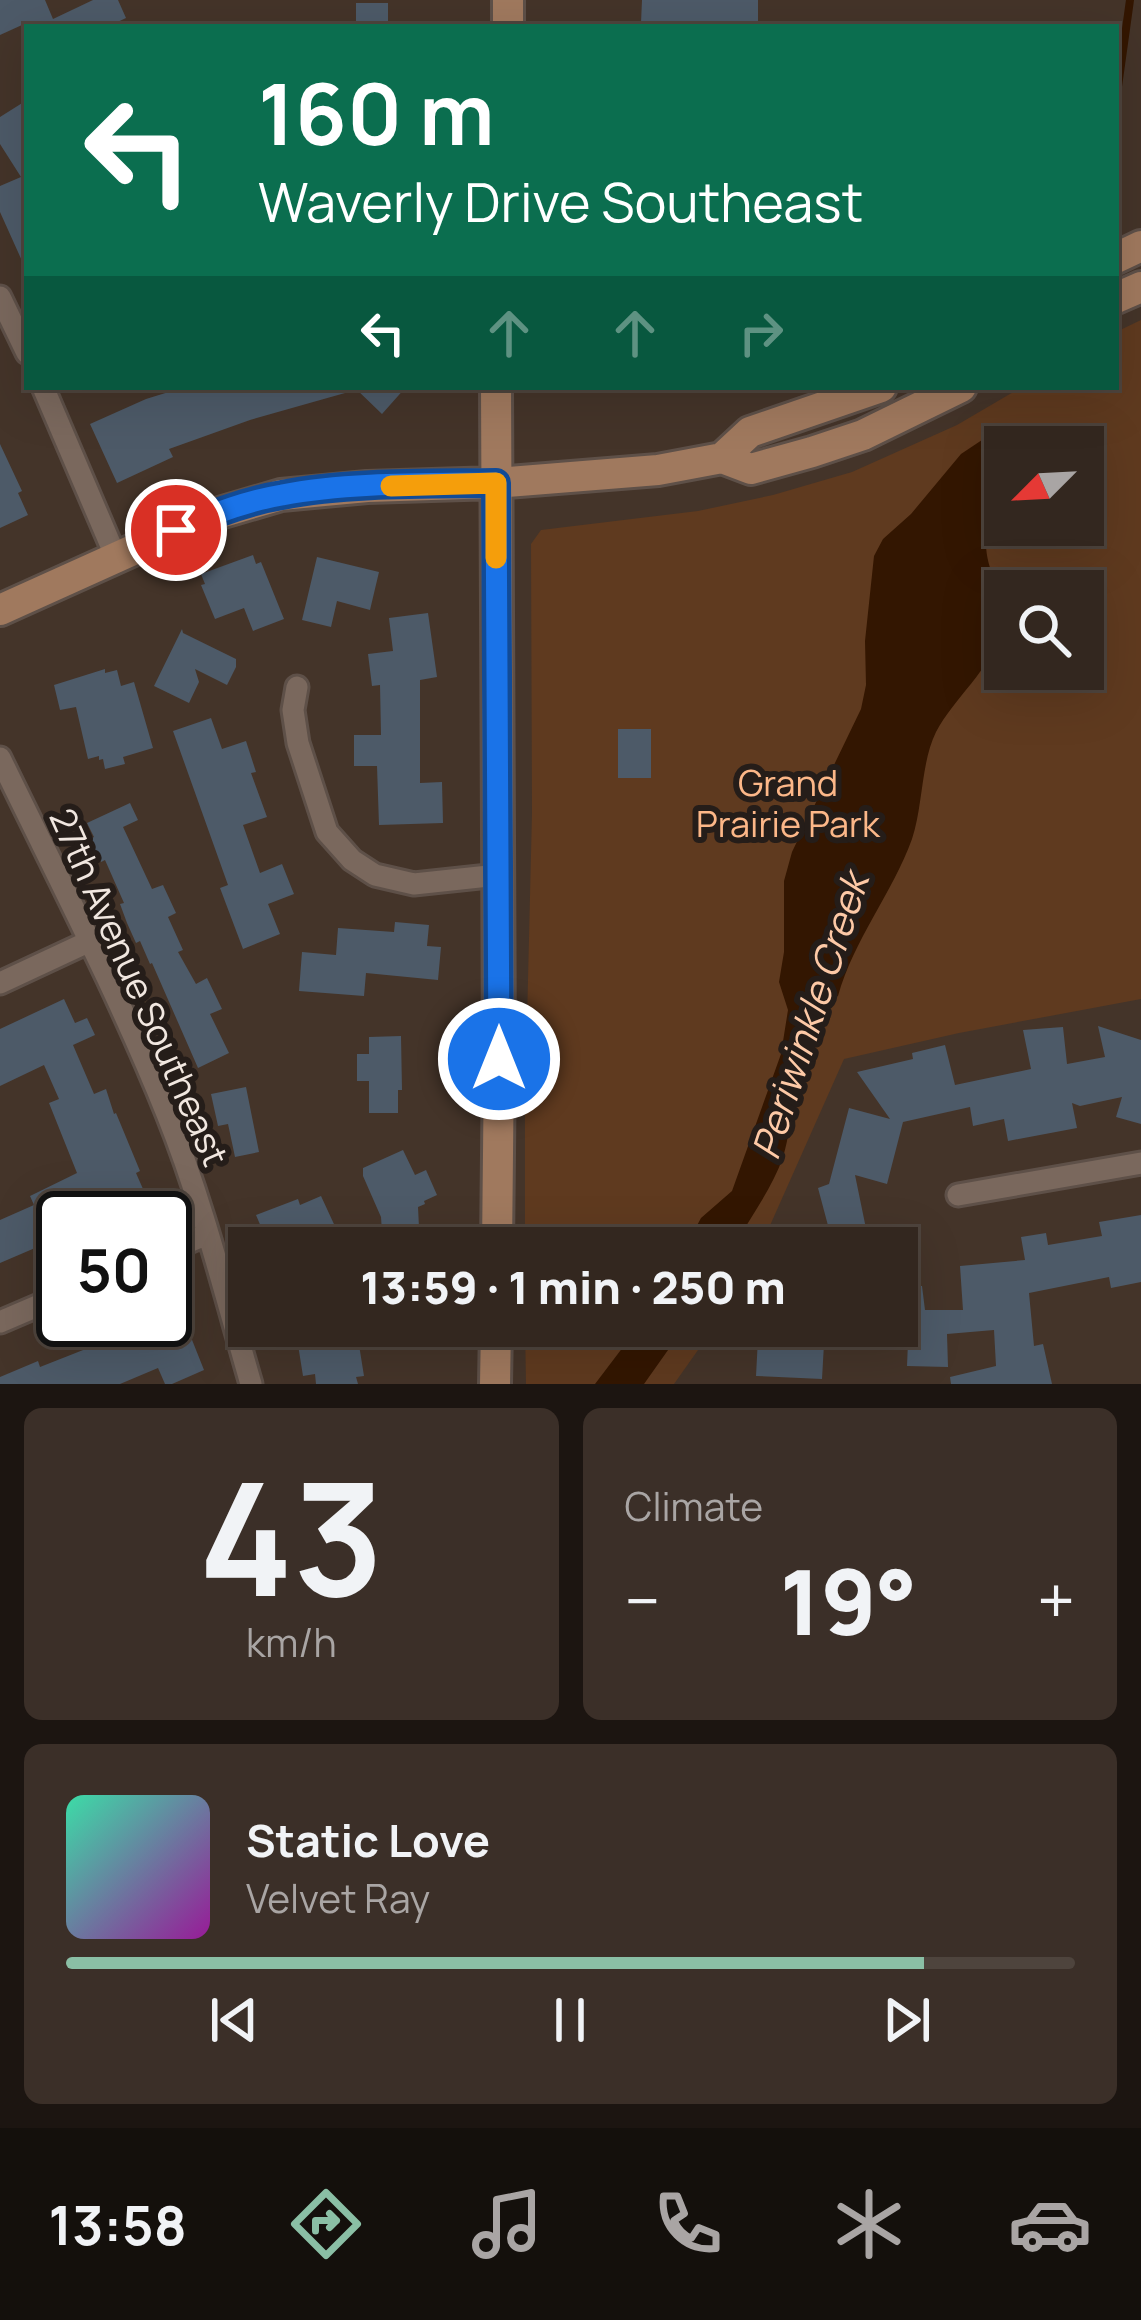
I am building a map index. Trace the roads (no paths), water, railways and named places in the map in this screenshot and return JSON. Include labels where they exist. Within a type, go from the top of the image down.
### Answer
[{"type":"main road","points":[[496,390],[496,1227]]},
{"type":"main road","points":[[722,458],[750,432],[872,390]]},
{"type":"main road","points":[[0,610],[206,517],[281,495],[658,470],[722,458],[751,469],[863,435],[955,390]]},
{"type":"main road","points":[[495,1384],[496,1347]]},
{"type":"street","points":[[0,297],[24,347]]},
{"type":"street","points":[[50,390],[115,556]]},
{"type":"street","points":[[297,687],[293,710],[298,742],[327,832],[352,860],[375,875],[414,884],[498,875]]},
{"type":"street","name":"27th Avenue Southeast","points":[[0,758],[168,1115],[251,1384]]},
{"type":"street","points":[[0,983],[90,941]]},
{"type":"street","points":[[958,1195],[1141,1163]]},
{"type":"street","points":[[192,1240],[207,1234]]},
{"type":"street","points":[[0,1322],[36,1307]]},
{"type":"water","points":[[984,439],[984,546],[991,570],[984,570],[984,665],[936,732],[912,839],[838,996],[820,1006],[809,1023],[787,1141],[773,1181],[746,1227],[696,1227],[732,1191],[781,1054],[788,1010],[779,982],[784,881],[792,852],[861,709],[874,556],[883,539],[911,514],[961,454]]},
{"type":"water","points":[[623,1347],[670,1347],[644,1384],[595,1384]]},
{"type":"waterway","name":"Periwinkle Creek","points":[[1119,79],[1130,0]]},
{"type":"park label","name":"Grand Prairie Park","points":[[788,804]]}]
